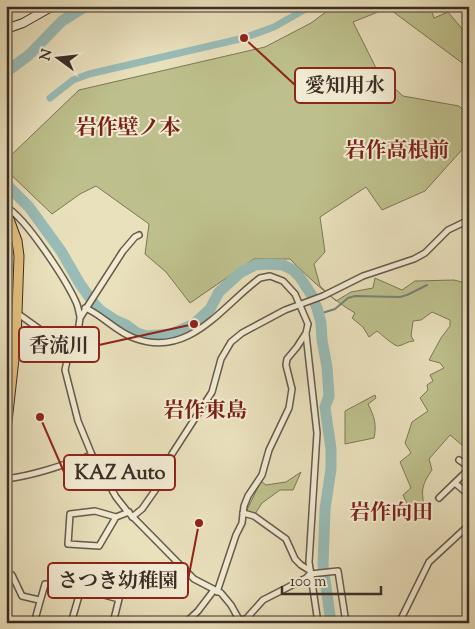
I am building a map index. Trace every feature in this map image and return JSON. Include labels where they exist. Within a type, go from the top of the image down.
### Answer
[{"type":"main road","points":[[6,29],[23,23],[53,6]]},
{"type":"main road","points":[[6,209],[19,256],[16,341],[6,432]]},
{"type":"street","points":[[6,209],[11,210],[25,224],[77,303],[80,318],[78,332],[69,352],[65,370],[78,421],[92,455],[116,497],[130,515],[194,579],[216,591],[232,605],[241,621],[246,619],[263,600],[306,578],[310,572]]},
{"type":"street","points":[[116,517],[99,546],[68,544],[70,514],[95,511],[116,517],[130,515],[142,509],[161,482],[162,474],[172,454],[212,392],[221,359],[231,342],[242,333],[285,310],[341,289],[363,276],[414,259],[425,253],[448,230],[469,220]]},
{"type":"street","points":[[80,318],[123,251],[135,236],[139,235]]},
{"type":"street","points":[[86,307],[112,327],[132,338],[164,344],[181,340],[196,332],[260,278],[270,276],[283,281],[294,294],[308,324],[306,333],[298,347],[287,359],[286,365],[292,389],[292,401],[270,450],[262,475],[248,496],[244,506],[242,523],[216,591],[198,612],[185,623]]},
{"type":"street","points":[[17,313],[45,332],[69,352]]},
{"type":"street","points":[[306,333],[317,433],[309,543],[310,572],[318,623]]},
{"type":"street","points":[[6,479],[31,475],[92,455]]},
{"type":"street","points":[[439,498],[469,468],[459,460]]},
{"type":"street","points":[[454,483],[469,495]]},
{"type":"street","points":[[243,513],[254,516],[286,539],[295,558],[310,572],[338,571],[346,623]]},
{"type":"street","points":[[399,623],[429,562],[469,525]]},
{"type":"street","points":[[6,575],[12,576],[22,596],[40,600]]},
{"type":"street","points":[[34,623],[45,584],[81,589],[119,599],[113,623]]},
{"type":"street","points":[[73,622],[81,589]]},
{"type":"green space","points":[[334,6],[430,6],[434,18],[448,12],[469,37],[469,68],[388,8],[353,22],[379,74],[403,96],[459,106],[469,116],[469,142],[425,191],[382,210],[366,187],[320,217],[325,252],[314,264],[320,286],[332,297],[290,259],[254,259],[190,303],[166,272],[145,254],[149,224],[96,186],[80,194],[52,214],[6,170],[6,160],[79,90],[265,47],[311,23]]},
{"type":"green space","points":[[375,278],[402,290],[415,281],[454,280],[469,284],[469,444],[462,445],[450,435],[429,459],[432,470],[423,489],[425,510],[414,519],[403,495],[411,488],[400,462],[411,453],[405,443],[412,422],[428,411],[420,398],[428,390],[427,385],[433,381],[430,375],[444,368],[440,363],[429,360],[450,326],[450,320],[432,312],[421,320],[413,321],[411,336],[414,341],[398,346],[377,331],[369,337],[363,327],[352,318],[355,313],[337,301],[351,292],[373,288]]},
{"type":"green space","points":[[375,395],[376,398],[368,404],[374,420],[374,438],[345,444],[345,411]]},
{"type":"green space","points":[[301,472],[293,490],[280,490],[262,503],[255,514],[246,512],[261,481],[266,485],[286,482]]},
{"type":"waterway","points":[[6,72],[29,55],[62,21],[86,6]]},
{"type":"waterway","points":[[50,98],[73,80],[89,74],[244,38],[274,27],[311,6]]},
{"type":"waterway","points":[[6,184],[29,207],[61,251],[80,284],[95,305],[115,320],[146,336],[171,334],[194,324],[210,309],[219,292],[240,273],[255,265],[283,265],[293,270],[299,276],[311,294],[317,308],[327,367],[329,396],[325,407],[331,449],[331,469],[325,509],[323,565],[331,623]]},
{"type":"waterway","points":[[319,314],[335,309],[348,298],[355,296],[400,297],[427,285]]},
{"type":"place","name":"愛知用水","points":[[244,38]]},
{"type":"place","name":"香流川","points":[[194,324]]},
{"type":"place","name":"KAZ Auto","points":[[40,417]]},
{"type":"place","name":"さつき幼稚園","points":[[199,523]]},
{"type":"district","name":"岩作壁ノ本","points":[[128,129]]},
{"type":"district","name":"岩作高根前","points":[[397,152]]},
{"type":"district","name":"岩作東島","points":[[205,412]]},
{"type":"district","name":"岩作向田","points":[[391,514]]}]
